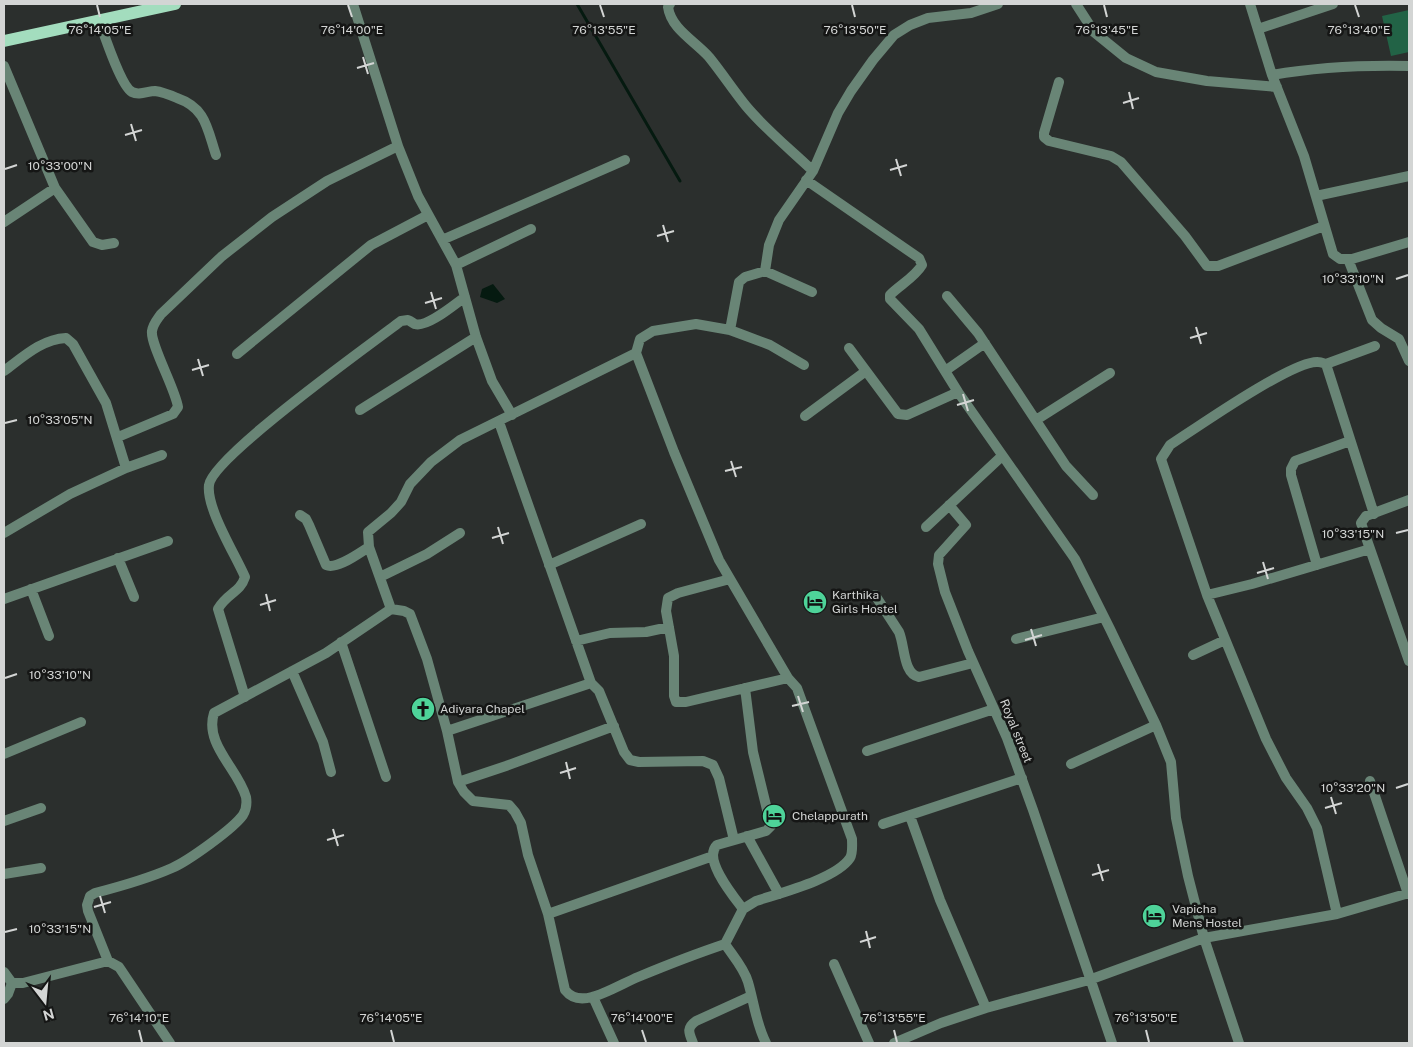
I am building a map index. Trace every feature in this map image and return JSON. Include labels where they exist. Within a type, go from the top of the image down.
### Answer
[{"type":"main road","points":[[4,41],[175,4]]},
{"type":"street","points":[[353,4],[398,146],[418,196],[456,265],[476,337],[492,381],[512,415]]},
{"type":"street","points":[[670,4],[668,7],[669,15],[674,24],[708,56],[748,108],[778,140],[813,171]]},
{"type":"street","points":[[765,271],[769,245],[779,220],[813,171],[838,113],[873,60],[894,34],[910,24],[928,18],[998,4]]},
{"type":"street","points":[[1076,4],[1094,32],[1126,58],[1156,72],[1207,80],[1277,87]]},
{"type":"street","points":[[1250,4],[1272,75],[1304,156],[1333,254],[1340,259],[1348,259],[1365,256],[1409,242]]},
{"type":"street","points":[[1258,29],[1333,4]]},
{"type":"street","points":[[98,20],[114,61],[127,87],[137,94],[153,91],[165,93],[190,102],[199,110],[206,124],[216,155]]},
{"type":"street","points":[[1272,75],[1310,68],[1364,65],[1409,66]]},
{"type":"street","points":[[4,66],[55,188],[93,242],[102,246],[114,243]]},
{"type":"street","points":[[1060,82],[1044,137],[1049,141],[1111,156],[1121,162],[1185,236],[1207,266],[1218,266],[1324,226]]},
{"type":"street","points":[[118,437],[173,414],[178,407],[176,396],[152,334],[154,322],[161,314],[221,257],[272,217],[327,181],[398,146]]},
{"type":"street","points":[[442,240],[625,160]]},
{"type":"street","points":[[1316,196],[1409,176]]},
{"type":"street","points":[[806,180],[919,258],[922,265],[919,270],[897,288],[890,295],[890,299],[919,330],[958,392],[1075,559],[1156,725],[1170,762],[1176,818],[1188,876],[1204,938],[1240,1043]]},
{"type":"street","points":[[4,222],[55,188]]},
{"type":"street","points":[[238,354],[371,245],[428,215]]},
{"type":"street","points":[[456,265],[531,229]]},
{"type":"street","points":[[1348,259],[1372,320],[1399,339],[1409,361]]},
{"type":"street","points":[[730,330],[739,282],[745,277],[765,271],[812,292]]},
{"type":"street","points":[[947,296],[985,343],[1066,466],[1093,495]]},
{"type":"street","points":[[245,697],[218,609],[223,600],[242,586],[245,577],[214,511],[209,496],[209,483],[218,468],[284,408],[401,321],[408,320],[414,324],[422,324],[433,320],[465,297]]},
{"type":"street","points":[[108,962],[88,911],[87,905],[90,896],[175,867],[202,850],[237,822],[246,810],[245,796],[217,744],[211,721],[214,713],[326,653],[391,609],[404,610],[410,614],[426,659],[447,731],[458,782],[464,792],[473,801],[509,805],[521,823],[528,855],[548,914],[564,990],[569,996],[575,999],[593,997],[690,956],[725,944],[743,909],[756,901],[816,881],[842,866],[852,854],[852,839],[797,688],[788,678],[719,560],[636,353],[640,339],[653,330],[696,324],[730,330],[770,346],[804,365]]},
{"type":"street","points":[[360,410],[476,337]]},
{"type":"street","points":[[4,371],[39,346],[55,339],[66,338],[72,344],[106,403],[126,468]]},
{"type":"street","points":[[945,371],[985,343]]},
{"type":"street","points":[[1337,914],[1317,828],[1307,808],[1286,778],[1266,738],[1207,595],[1161,463],[1161,458],[1170,445],[1273,379],[1303,366],[1318,362],[1326,364],[1375,346]]},
{"type":"street","points":[[850,348],[898,414],[906,415],[958,392]]},
{"type":"street","points":[[391,609],[369,547],[368,532],[392,513],[401,502],[410,484],[431,462],[460,440],[636,353]]},
{"type":"street","points":[[1326,364],[1374,514]]},
{"type":"street","points":[[805,416],[866,371]]},
{"type":"street","points":[[1036,420],[1110,373]]},
{"type":"street","points":[[499,422],[591,683],[599,691],[624,752],[630,760],[639,762],[703,760],[713,765],[719,778],[734,840]]},
{"type":"street","points":[[1317,565],[1291,475],[1291,469],[1295,461],[1350,441]]},
{"type":"street","points":[[4,533],[70,494],[126,468],[162,455]]},
{"type":"street","points":[[926,527],[1002,456]]},
{"type":"street","points":[[1409,500],[1366,516],[1361,524],[1409,661]]},
{"type":"street","name":"Royal street","points":[[950,505],[966,526],[940,555],[938,564],[945,592],[1022,778],[1112,1043]]},
{"type":"street","points":[[300,515],[306,519],[328,566],[336,566],[369,547]]},
{"type":"street","points":[[549,565],[641,524]]},
{"type":"street","points":[[380,577],[427,554],[460,533]]},
{"type":"street","points":[[4,599],[168,541]]},
{"type":"street","points":[[1207,595],[1252,584],[1370,549]]},
{"type":"street","points":[[118,558],[134,597]]},
{"type":"street","points":[[730,579],[668,598],[666,612],[674,656],[674,696],[676,702],[686,702],[788,678]]},
{"type":"street","points":[[31,588],[49,636]]},
{"type":"street","points":[[875,595],[902,638],[908,670],[912,675],[919,677],[973,662]]},
{"type":"street","points":[[1016,639],[1104,617]]},
{"type":"street","points":[[576,641],[610,633],[646,632],[669,627]]},
{"type":"street","points":[[1193,655],[1225,640]]},
{"type":"street","points":[[341,642],[386,777]]},
{"type":"street","points":[[292,671],[323,742],[331,772]]},
{"type":"street","points":[[447,731],[591,683]]},
{"type":"street","points":[[743,909],[724,884],[713,856],[713,850],[717,845],[766,831],[772,823],[754,752],[745,688]]},
{"type":"street","points":[[867,751],[994,709]]},
{"type":"street","points":[[4,754],[81,722]]},
{"type":"street","points":[[1071,764],[1156,725]]},
{"type":"street","points":[[458,782],[614,726]]},
{"type":"street","points":[[883,824],[1022,778]]},
{"type":"street","points":[[894,1043],[941,1023],[986,1008],[1090,980],[1204,938],[1337,914],[1408,894],[1370,781]]},
{"type":"street","points":[[4,821],[41,808]]},
{"type":"street","points":[[910,816],[940,900],[986,1008]]},
{"type":"street","points":[[747,836],[779,894]]},
{"type":"street","points":[[548,914],[713,856]]},
{"type":"street","points":[[4,874],[41,868]]},
{"type":"street","points":[[725,944],[744,972],[763,1042]]},
{"type":"street","points":[[4,972],[12,983],[23,984],[108,962],[118,967],[170,1043]]},
{"type":"street","points":[[834,964],[869,1043]]},
{"type":"street","points":[[4,999],[12,983]]},
{"type":"street","points":[[693,1043],[689,1030],[690,1025],[751,996]]},
{"type":"street","points":[[593,997],[614,1043]]},
{"type":"green space","points":[[1409,10],[1409,52],[1391,56],[1382,16]]},
{"type":"shaded area","points":[[493,284],[505,299],[497,303],[480,297],[482,289]]},
{"type":"waterway","points":[[577,4],[680,181]]},
{"type":"place","name":"Karthika Girls Hostel","points":[[815,602]]},
{"type":"place","name":"Adiyara Chapel","points":[[423,709]]},
{"type":"place","name":"Chelappurath","points":[[774,816]]},
{"type":"place","name":"Vapicha Mens Hostel","points":[[1154,916]]}]
